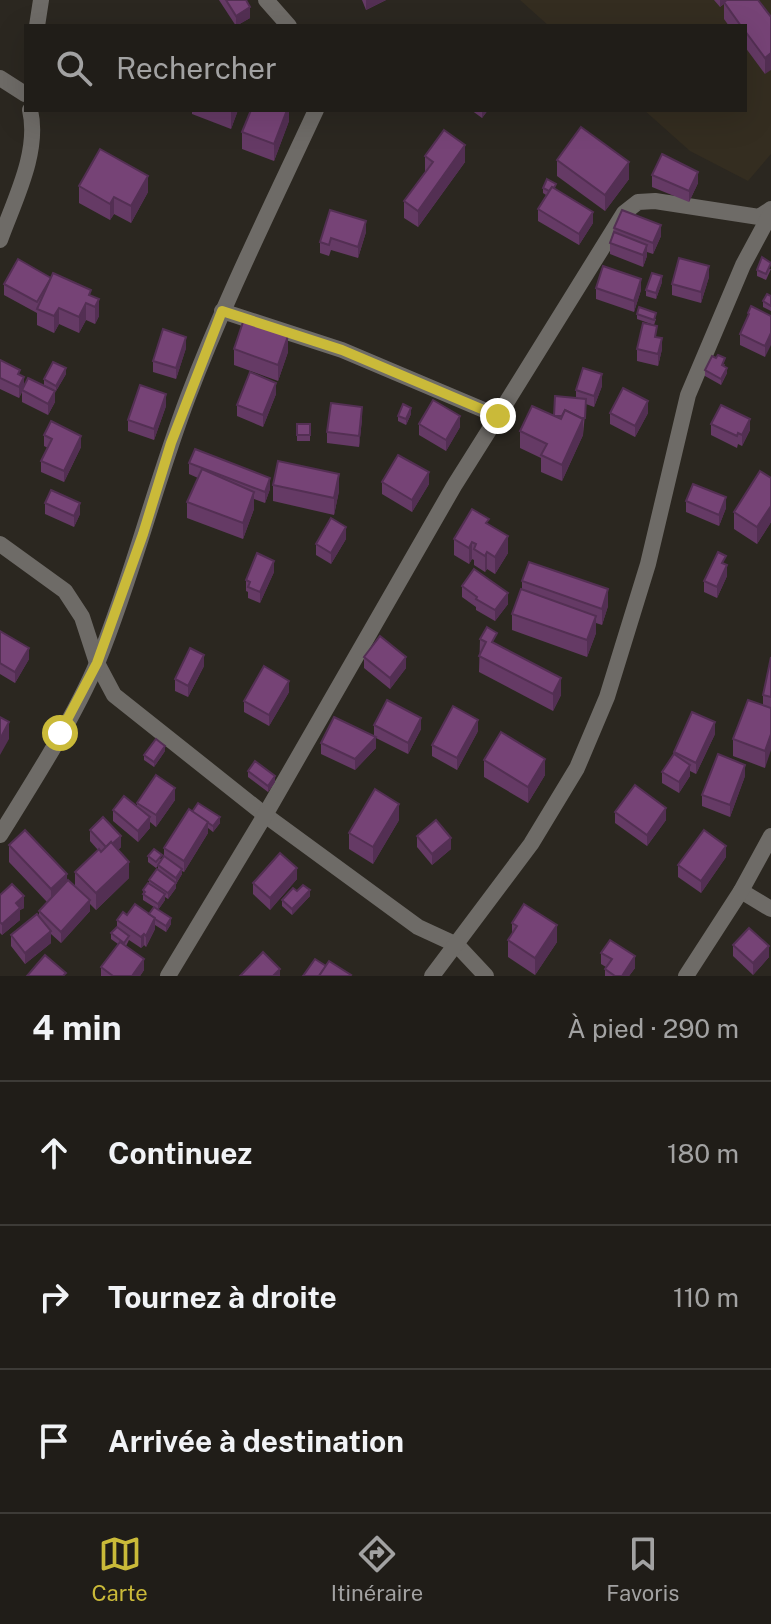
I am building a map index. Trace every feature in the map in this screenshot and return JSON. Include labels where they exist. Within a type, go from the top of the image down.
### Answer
[{"type":"street","points":[[37,24],[41,0]]},
{"type":"street","points":[[266,0],[287,24]]},
{"type":"street","points":[[0,78],[24,93]]},
{"type":"street","points":[[0,240],[32,144],[30,112]]},
{"type":"street","points":[[0,835],[97,663],[143,534],[171,443],[222,311],[315,112]]},
{"type":"street","points":[[168,976],[265,815],[454,486],[624,213],[638,202],[655,201],[759,217],[771,211]]},
{"type":"street","points":[[432,976],[531,844],[577,768],[607,697],[648,564],[688,395],[743,265],[771,211]]},
{"type":"street","points":[[222,311],[342,350],[498,416]]},
{"type":"street","points":[[0,544],[65,591],[82,617],[97,663],[114,695],[265,815],[418,927],[457,945],[486,976]]},
{"type":"street","points":[[686,976],[741,891],[771,836]]},
{"type":"street","points":[[741,891],[771,909]]},
{"type":"shaded area","points":[[520,0],[771,0],[771,154],[748,181],[690,151],[646,112],[747,112],[747,24],[547,24]]},
{"type":"building","points":[[226,0],[246,0],[250,7],[236,16]]},
{"type":"building","points":[[758,0],[771,17],[771,53],[765,58],[747,34],[747,24],[740,24],[724,2]]},
{"type":"building","points":[[250,112],[286,112],[274,144],[242,132]]},
{"type":"building","points":[[581,127],[629,162],[605,195],[557,160]]},
{"type":"building","points":[[444,130],[465,145],[418,211],[404,201],[433,162],[425,156]]},
{"type":"building","points":[[100,149],[148,176],[131,206],[114,197],[110,204],[79,186]]},
{"type":"building","points":[[662,154],[698,172],[689,191],[652,175]]},
{"type":"building","points":[[547,179],[556,184],[549,191],[543,188]]},
{"type":"building","points":[[552,187],[593,212],[579,234],[538,209]]},
{"type":"building","points":[[330,210],[366,221],[358,247],[331,238],[329,245],[320,242]]},
{"type":"building","points":[[622,210],[661,225],[653,243],[614,228]]},
{"type":"building","points":[[614,232],[647,245],[643,255],[610,243]]},
{"type":"building","points":[[762,257],[771,263],[766,274],[757,270]]},
{"type":"building","points":[[679,258],[709,266],[701,292],[672,284]]},
{"type":"building","points":[[18,259],[51,278],[37,302],[4,284]]},
{"type":"building","points":[[603,266],[641,279],[634,301],[596,288]]},
{"type":"building","points":[[53,273],[91,290],[89,295],[99,299],[95,307],[86,303],[79,317],[59,308],[54,316],[37,309]]},
{"type":"building","points":[[652,273],[662,276],[656,293],[646,290]]},
{"type":"building","points":[[767,294],[771,296],[771,306],[763,301]]},
{"type":"building","points":[[751,306],[771,316],[771,333],[765,346],[740,334]]},
{"type":"building","points":[[639,307],[656,313],[654,320],[637,314]]},
{"type":"building","points":[[244,319],[288,336],[278,365],[234,349]]},
{"type":"building","points":[[643,323],[657,326],[655,337],[662,338],[658,354],[637,349]]},
{"type":"building","points":[[163,329],[186,337],[176,368],[153,361]]},
{"type":"building","points":[[718,355],[725,358],[722,365],[727,368],[721,379],[705,370],[712,356],[716,358]]},
{"type":"building","points":[[0,360],[20,370],[18,374],[24,377],[19,387],[0,378]]},
{"type":"building","points":[[53,362],[66,368],[56,386],[44,379]]},
{"type":"building","points":[[583,368],[602,374],[594,396],[576,390]]},
{"type":"building","points":[[250,372],[276,383],[263,415],[237,405]]},
{"type":"building","points":[[28,378],[55,391],[48,404],[22,390]]},
{"type":"building","points":[[140,385],[166,394],[154,429],[128,420]]},
{"type":"building","points":[[623,388],[648,401],[635,426],[610,413]]},
{"type":"building","points":[[555,396],[586,399],[585,418],[565,410],[562,416],[554,416]]},
{"type":"building","points":[[433,400],[460,416],[446,440],[419,424]]},
{"type":"building","points":[[331,403],[362,407],[359,436],[327,432]]},
{"type":"building","points":[[403,404],[411,408],[406,419],[398,416]]},
{"type":"building","points":[[721,405],[750,419],[742,435],[738,433],[737,436],[711,424]]},
{"type":"building","points":[[532,406],[561,419],[565,410],[583,419],[562,465],[541,455],[547,444],[520,431]]},
{"type":"building","points":[[51,421],[81,436],[64,471],[41,461],[52,439],[44,435]]},
{"type":"building","points":[[297,424],[310,424],[310,435],[297,435]]},
{"type":"building","points":[[195,449],[270,478],[265,492],[189,463]]},
{"type":"building","points":[[398,455],[429,472],[412,500],[382,482]]},
{"type":"building","points":[[278,461],[339,474],[334,498],[273,485]]},
{"type":"building","points":[[202,469],[254,492],[243,523],[187,502]]},
{"type":"building","points":[[760,471],[771,478],[771,506],[757,527],[734,512]]},
{"type":"building","points":[[693,484],[726,497],[719,515],[686,501]]},
{"type":"building","points":[[51,490],[80,503],[74,516],[45,503]]},
{"type":"building","points":[[472,509],[489,519],[486,523],[508,536],[495,557],[487,552],[485,556],[474,549],[476,544],[472,542],[469,548],[454,539]]},
{"type":"building","points":[[331,518],[346,527],[331,553],[316,544]]},
{"type":"building","points":[[718,552],[726,556],[722,563],[727,565],[717,587],[704,581]]},
{"type":"building","points":[[257,553],[274,561],[260,592],[248,587],[250,582],[246,580]]},
{"type":"building","points":[[529,562],[608,589],[602,609],[522,581]]},
{"type":"building","points":[[474,569],[508,593],[495,610],[462,586]]},
{"type":"building","points":[[521,589],[596,616],[587,640],[512,614]]},
{"type":"building","points":[[487,627],[497,633],[492,642],[561,678],[553,694],[479,656],[486,642],[480,639]]},
{"type":"building","points":[[0,631],[29,648],[15,672],[0,663]]},
{"type":"building","points":[[380,636],[406,657],[390,678],[364,657]]},
{"type":"building","points":[[190,648],[204,655],[188,686],[175,679]]},
{"type":"building","points":[[771,657],[771,697],[763,695]]},
{"type":"building","points":[[264,666],[289,681],[269,715],[244,701]]},
{"type":"building","points":[[387,700],[421,718],[408,743],[374,725]]},
{"type":"building","points":[[748,700],[771,708],[771,734],[765,751],[733,739]]},
{"type":"building","points":[[453,706],[478,720],[457,758],[432,745]]},
{"type":"building","points":[[692,712],[715,722],[696,763],[674,752]]},
{"type":"building","points":[[0,717],[9,722],[0,739]]},
{"type":"building","points":[[334,717],[376,737],[355,759],[321,743]]},
{"type":"building","points":[[501,732],[545,759],[528,787],[484,760]]},
{"type":"building","points":[[156,739],[165,746],[154,762],[144,755]]},
{"type":"building","points":[[674,754],[690,765],[679,782],[662,772]]},
{"type":"building","points":[[718,754],[745,765],[730,805],[702,795]]},
{"type":"building","points":[[255,761],[275,776],[268,786],[248,771]]},
{"type":"building","points":[[156,775],[175,788],[156,815],[137,803]]},
{"type":"building","points":[[635,785],[666,808],[647,835],[615,812]]},
{"type":"building","points":[[375,789],[399,804],[373,847],[349,833]]},
{"type":"building","points":[[124,796],[150,817],[138,831],[113,810]]},
{"type":"building","points":[[198,803],[220,817],[213,826],[192,812]]},
{"type":"building","points":[[189,809],[208,822],[184,861],[164,848]]},
{"type":"building","points":[[103,817],[121,836],[106,847],[90,830]]},
{"type":"building","points":[[436,820],[451,838],[432,854],[417,836]]},
{"type":"building","points":[[25,830],[67,874],[51,889],[9,845]]},
{"type":"building","points":[[704,830],[726,846],[701,881],[678,865]]},
{"type":"building","points":[[111,842],[129,862],[96,893],[75,872]]},
{"type":"building","points":[[154,849],[162,855],[156,862],[148,856]]},
{"type":"building","points":[[280,853],[297,868],[270,898],[253,883]]},
{"type":"building","points":[[164,856],[182,869],[176,878],[158,865]]},
{"type":"building","points":[[157,869],[176,883],[168,893],[149,880]]},
{"type":"building","points":[[68,880],[90,900],[61,932],[39,911]]},
{"type":"building","points":[[148,883],[165,894],[158,904],[143,894]]},
{"type":"building","points":[[12,884],[24,896],[16,903],[20,908],[2,924],[0,895]]},
{"type":"building","points":[[303,885],[310,890],[292,909],[282,900],[293,888],[297,891]]},
{"type":"building","points":[[135,904],[155,918],[146,936],[141,937],[117,920],[123,912],[127,915]]},
{"type":"building","points":[[524,904],[557,925],[535,958],[508,940],[517,926],[512,923]]},
{"type":"building","points":[[154,907],[171,918],[166,926],[149,914]]},
{"type":"building","points":[[37,914],[51,931],[25,953],[11,935]]},
{"type":"building","points":[[117,927],[129,936],[124,943],[111,933]]},
{"type":"building","points":[[749,928],[769,946],[753,963],[733,945]]},
{"type":"building","points":[[610,940],[635,956],[622,976],[615,976],[605,969],[612,959],[601,953]]},
{"type":"building","points":[[120,942],[144,959],[132,976],[113,976],[101,967]]},
{"type":"building","points":[[263,952],[280,969],[273,976],[240,976]]},
{"type":"building","points":[[45,955],[66,973],[63,976],[27,976]]},
{"type":"building","points":[[315,959],[326,966],[319,976],[303,976]]},
{"type":"building","points":[[329,961],[351,975],[319,976]]},
{"type":"route","points":[[60,733],[97,663],[143,534],[171,443],[222,311],[342,350],[498,416]]}]
